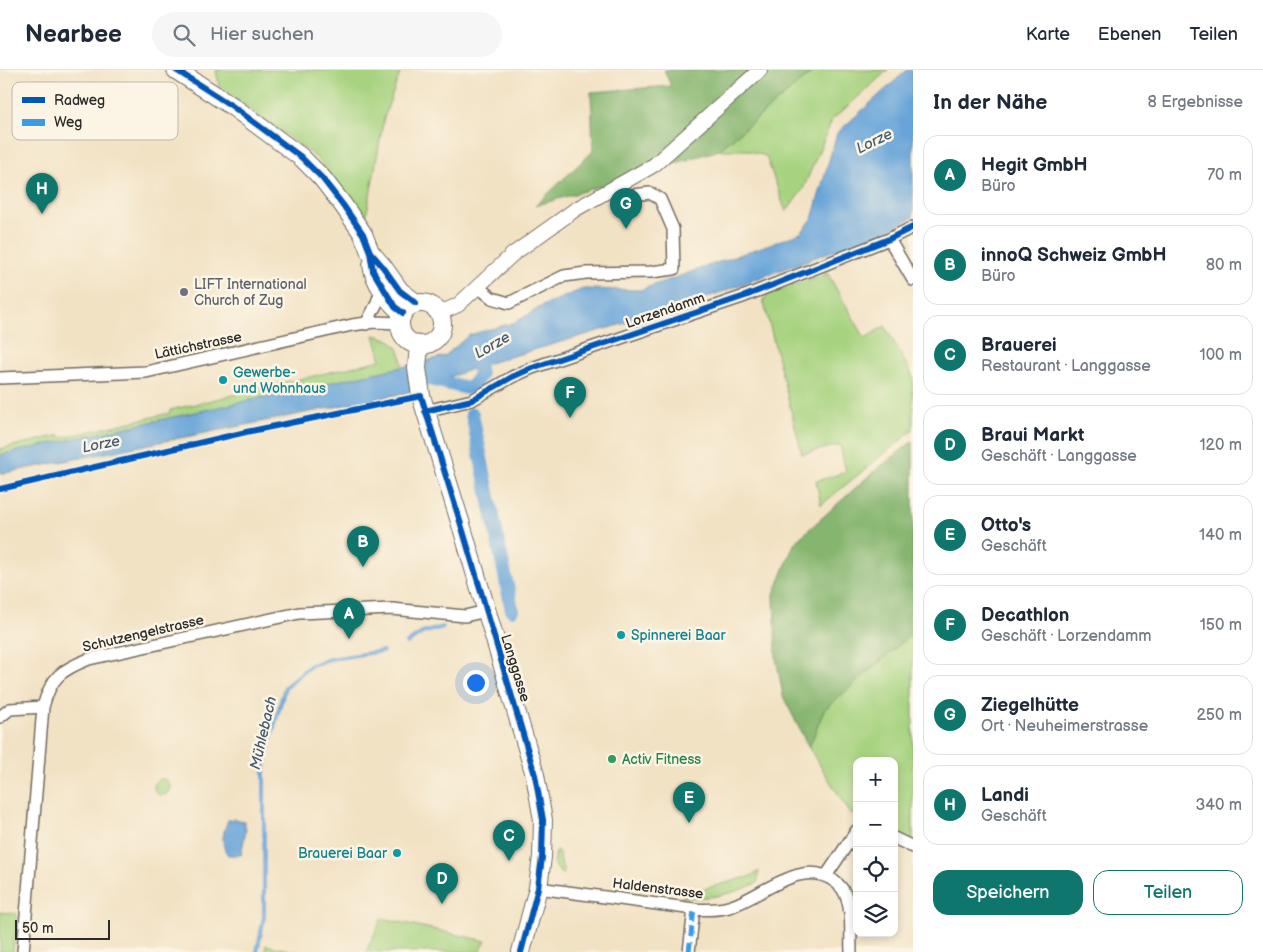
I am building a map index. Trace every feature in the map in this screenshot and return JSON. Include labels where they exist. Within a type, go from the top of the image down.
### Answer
[{"type":"main road","points":[[176,70],[232,106],[302,157],[322,178],[363,234],[370,252],[373,271],[382,288],[396,307],[406,313]]},
{"type":"main road","points":[[370,252],[383,266],[400,291],[406,313],[403,336],[419,352],[441,332],[442,319],[440,312],[427,303],[406,313]]},
{"type":"main road","name":"Langgasse","points":[[419,352],[418,384],[423,404],[463,531],[535,775],[543,829],[542,857],[538,888],[521,952]]},
{"type":"street","points":[[440,312],[458,305],[513,254],[576,209],[654,165],[760,70]]},
{"type":"street","points":[[478,287],[492,298],[510,303],[564,276],[586,273],[651,272],[674,269],[673,229],[660,199],[650,193],[633,195]]},
{"type":"street","name":"Lorzendamm","points":[[423,404],[472,400],[512,376],[532,368],[745,296],[890,239],[913,227]]},
{"type":"street","points":[[890,239],[913,280]]},
{"type":"street","points":[[366,324],[382,288]]},
{"type":"street","name":"Lättichstrasse","points":[[0,378],[146,372],[366,324],[406,313]]},
{"type":"street","name":"Schutzengelstrasse","points":[[23,952],[43,707],[47,690],[56,677],[71,667],[89,659],[299,613],[392,609],[465,616],[486,611]]},
{"type":"street","points":[[0,717],[10,709],[43,707]]},
{"type":"street","points":[[851,952],[850,912],[847,898],[838,884],[826,876],[853,836]]},
{"type":"street","points":[[898,840],[913,847]]},
{"type":"street","name":"Haldenstrasse","points":[[538,888],[694,909],[731,906],[793,876],[812,873],[826,876]]},
{"type":"street","points":[[689,952],[694,909]]},
{"type":"green space","points":[[216,70],[401,70],[384,118],[366,218],[364,218],[317,158],[219,86]]},
{"type":"green space","points":[[664,70],[815,70],[719,150],[535,206],[593,151],[591,92],[671,86]]},
{"type":"green space","points":[[815,70],[888,70],[832,120],[803,189],[786,212],[766,156],[746,150],[719,150]]},
{"type":"green space","points":[[826,271],[865,338],[885,326],[913,377],[913,430],[821,505],[816,481],[846,472],[840,445],[802,454],[763,299],[768,294],[825,275]]},
{"type":"green space","points":[[374,335],[387,339],[396,345],[402,360],[402,367],[0,455],[0,449],[60,435],[61,438],[170,413],[170,410],[381,360]]},
{"type":"green space","points":[[913,441],[913,633],[824,710],[809,748],[783,696],[776,657],[774,594],[795,542],[871,474]]},
{"type":"green space","points":[[913,633],[913,844],[898,837],[898,757],[853,757],[853,814],[850,813],[809,748],[823,710]]},
{"type":"green space","points":[[162,779],[170,787],[162,795],[154,787]]},
{"type":"green space","points":[[556,851],[558,851],[564,872],[562,875],[554,864]]},
{"type":"green space","points":[[759,871],[757,883],[739,890],[711,897],[681,897],[685,894],[751,876]]},
{"type":"green space","points":[[0,912],[17,914],[13,952],[0,952]]},
{"type":"green space","points":[[382,918],[486,941],[480,952],[366,952]]},
{"type":"green space","points":[[266,945],[297,952],[265,952]]},
{"type":"water","name":"Lorze","points":[[907,70],[913,70],[913,217],[886,231],[681,307],[489,363],[405,393],[0,474],[0,455],[445,356],[469,335],[516,322],[542,306],[583,289],[640,290],[801,233],[812,219],[837,133]]},
{"type":"water","points":[[228,820],[244,821],[246,830],[241,855],[228,855],[224,847],[223,838],[226,824]]},
{"type":"waterway","name":"Lorze","points":[[421,377],[467,388],[474,384],[480,375],[477,357]]},
{"type":"waterway","points":[[472,414],[512,610]]},
{"type":"waterway","name":"Mühlebach","points":[[407,643],[422,633],[443,627]]},
{"type":"waterway","name":"Mühlebach","points":[[257,952],[264,917],[264,771],[285,687],[311,665],[330,659],[383,651]]},
{"type":"marked path","points":[[689,952],[694,909]]},
{"type":"cycle path","points":[[176,70],[232,106],[301,157],[322,178],[343,205],[363,234],[370,252],[400,291],[416,303]]},
{"type":"cycle path","points":[[425,411],[472,400],[532,368],[745,296],[889,239],[913,227]]},
{"type":"cycle path","points":[[370,252],[373,271],[395,307],[403,313]]},
{"type":"cycle path","points":[[0,489],[246,432],[421,396],[535,775],[543,820],[542,857],[538,888],[521,952]]},
{"type":"place","name":"Landi","points":[[42,214]]},
{"type":"place","name":"Ziegelhütte","points":[[626,229]]},
{"type":"place","name":"LIFT International Church of Zug","points":[[184,292]]},
{"type":"place","name":"Gewerbe- und Wohnhaus","points":[[223,380]]},
{"type":"place","name":"Decathlon","points":[[570,418]]},
{"type":"place","name":"innoQ Schweiz GmbH","points":[[363,567]]},
{"type":"place","name":"Spinnerei Baar","points":[[621,635]]},
{"type":"place","name":"Hegit GmbH","points":[[349,639]]},
{"type":"place","name":"Activ Fitness","points":[[612,759]]},
{"type":"place","name":"Otto's","points":[[689,823]]},
{"type":"place","name":"Brauerei Baar","points":[[397,853]]},
{"type":"place","name":"Brauerei","points":[[509,861]]},
{"type":"place","name":"Braui Markt","points":[[442,904]]}]
